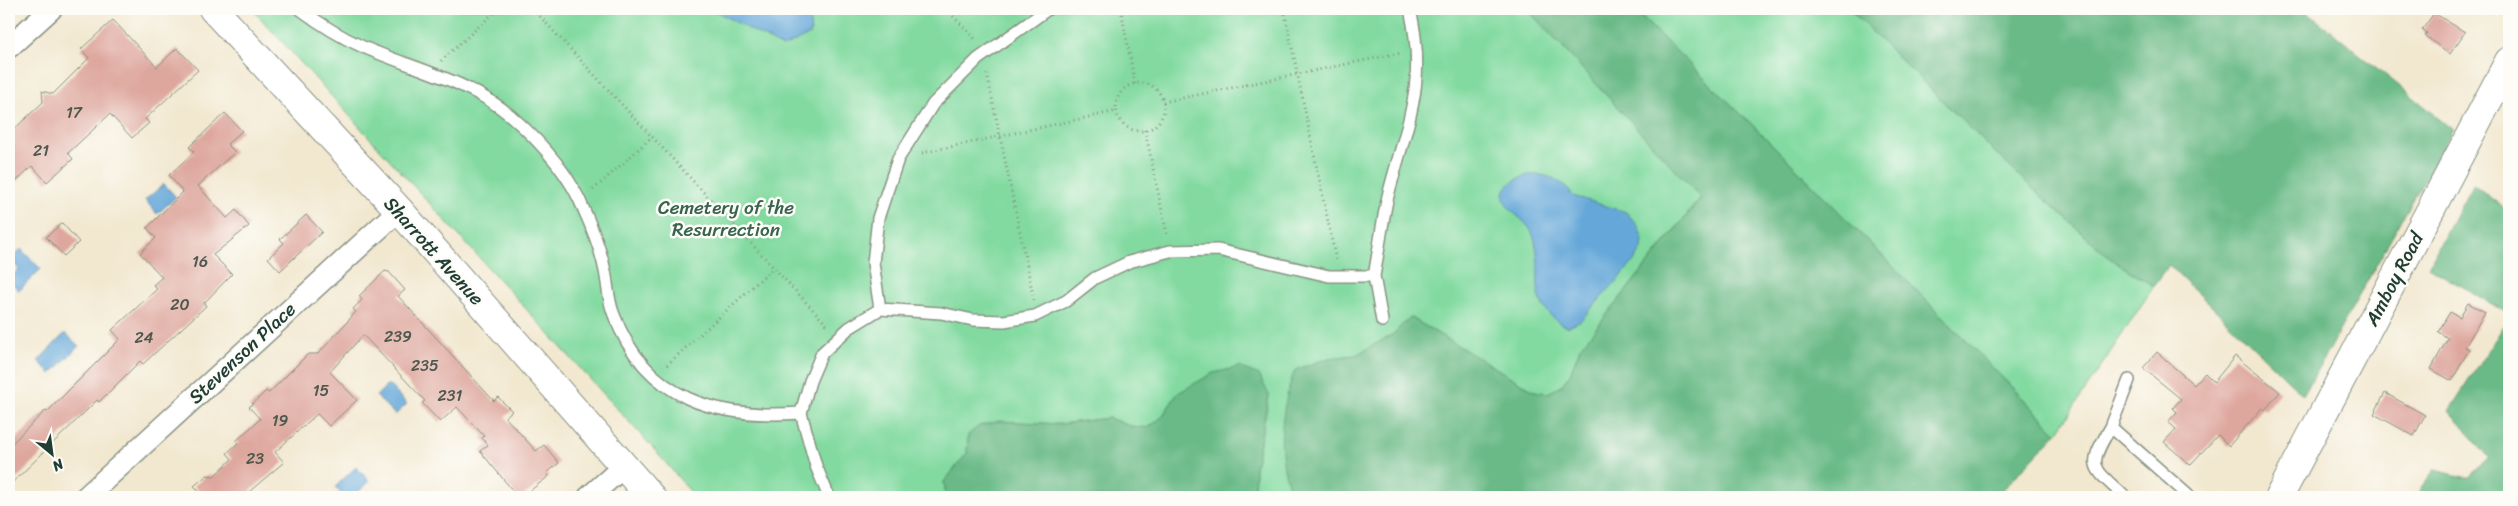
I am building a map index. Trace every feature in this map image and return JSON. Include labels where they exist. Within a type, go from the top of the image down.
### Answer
[{"type":"street","points":[[9,47],[51,9]]},
{"type":"street","name":"Sharrott Avenue","points":[[213,9],[398,210],[651,497]]},
{"type":"street","name":"Amboy Road","points":[[2279,497],[2509,60]]},
{"type":"street","name":"Stevenson Place","points":[[86,497],[398,210]]},
{"type":"street","points":[[588,497],[624,466]]},
{"type":"lane","points":[[300,9],[326,29],[361,46],[475,92],[510,115],[543,146],[566,175],[584,208],[605,271],[613,314],[624,338],[641,363],[668,388],[703,405],[730,413],[768,416],[801,413]]},
{"type":"lane","points":[[880,309],[873,263],[878,218],[898,159],[933,104],[978,59],[1048,9]]},
{"type":"lane","points":[[1382,321],[1374,276],[1388,198],[1413,110],[1418,73],[1416,35],[1410,9]]},
{"type":"lane","points":[[829,497],[816,466],[801,413],[810,381],[822,353],[849,328],[880,309],[941,313],[973,320],[1004,322],[1035,316],[1066,301],[1095,278],[1129,262],[1170,251],[1218,250],[1330,276],[1374,276]]},
{"type":"lane","points":[[2125,497],[2098,472],[2094,465],[2095,455],[2111,427],[2130,380]]},
{"type":"lane","points":[[2111,427],[2190,497]]},
{"type":"path","points":[[440,62],[498,9]]},
{"type":"path","points":[[533,9],[830,329]]},
{"type":"path","points":[[946,9],[978,43]]},
{"type":"path","points":[[1121,9],[1136,84]]},
{"type":"path","points":[[1284,9],[1336,262]]},
{"type":"path","points":[[1163,102],[1405,52]]},
{"type":"path","points":[[986,68],[1035,303]]},
{"type":"path","points":[[1136,84],[1148,84],[1155,88],[1163,102],[1163,116],[1159,122],[1145,130],[1130,129],[1123,124],[1117,111],[1117,101],[1121,93],[1126,87],[1136,84]]},
{"type":"path","points":[[916,154],[1117,111]]},
{"type":"path","points":[[1145,130],[1167,238]]},
{"type":"path","points":[[591,192],[652,137]]},
{"type":"path","points":[[664,368],[773,268]]},
{"type":"green space","name":"Cemetery of the Resurrection","points":[[252,9],[1527,9],[1701,197],[1580,348],[1570,374],[1561,386],[1548,393],[1534,391],[1410,317],[1392,335],[1356,355],[1329,358],[1296,370],[1288,400],[1284,434],[1285,467],[1293,497],[1254,497],[1255,468],[1269,395],[1178,393],[1161,418],[1148,428],[1130,426],[1109,418],[1060,424],[999,421],[968,435],[968,453],[944,482],[946,497],[695,497],[653,448]]},
{"type":"green space","points":[[1527,9],[1633,9],[1778,150],[2057,433],[1996,497],[1293,497],[1284,466],[1282,434],[1286,401],[1295,370],[1329,358],[1356,355],[1392,335],[1410,317],[1534,391],[1548,393],[1561,386],[1570,374],[1580,348],[1701,198]]},
{"type":"green space","points":[[1633,9],[1849,9],[2018,175],[2112,260],[2154,286],[2057,433],[1778,150]]},
{"type":"green space","points":[[1849,9],[2303,9],[2453,129],[2303,395],[2169,265],[2154,286],[2112,260],[2018,175]]},
{"type":"green space","points":[[2473,184],[2509,212],[2509,314],[2428,267]]},
{"type":"green space","points":[[2509,318],[2509,497],[2415,497],[2434,470],[2468,478],[2489,458],[2449,411]]},
{"type":"green space","points":[[1239,367],[1259,375],[1269,395],[1255,468],[1254,497],[946,497],[944,482],[967,453],[968,435],[979,426],[999,421],[1060,424],[1109,418],[1130,426],[1148,428],[1161,418],[1178,393],[1213,373]]},
{"type":"water","points":[[711,9],[809,9],[811,34],[783,47]]},
{"type":"water","points":[[1528,175],[1541,175],[1553,178],[1565,186],[1573,196],[1626,212],[1638,226],[1643,240],[1642,249],[1631,265],[1581,320],[1567,327],[1553,317],[1544,307],[1539,297],[1538,261],[1532,233],[1525,223],[1510,209],[1504,199],[1507,186],[1517,179]]},
{"type":"water","points":[[164,184],[176,197],[157,214],[145,200]]},
{"type":"water","points":[[21,249],[41,269],[19,291],[9,279],[19,269],[10,260]]},
{"type":"water","points":[[65,333],[79,346],[51,374],[38,361]]},
{"type":"water","points":[[388,384],[407,404],[395,415],[376,396]]},
{"type":"water","points":[[356,467],[370,481],[353,497],[344,497],[335,487]]},
{"type":"building","points":[[2434,13],[2465,32],[2450,54],[2425,36],[2427,33],[2422,30]]},
{"type":"building","points":[[113,20],[157,67],[177,48],[198,70],[145,119],[149,123],[132,138],[110,114],[68,153],[73,159],[47,182],[32,166],[9,188],[9,134],[43,102],[42,91],[53,94],[89,58],[81,49]]},
{"type":"building","points":[[225,113],[242,131],[227,144],[235,152],[198,186],[227,218],[236,210],[249,226],[213,255],[232,274],[204,303],[206,306],[143,364],[140,361],[99,402],[97,400],[9,486],[9,446],[45,411],[47,412],[120,339],[112,330],[157,289],[153,285],[162,277],[140,253],[156,238],[147,228],[183,192],[169,175],[194,152],[189,147]]},
{"type":"building","points":[[306,215],[322,232],[280,271],[268,258],[284,243],[280,239]]},
{"type":"building","points":[[62,223],[79,242],[64,256],[46,237]]},
{"type":"building","points":[[385,271],[389,272],[405,290],[398,296],[494,401],[498,397],[512,411],[505,417],[536,451],[544,445],[559,463],[547,473],[549,476],[522,497],[518,497],[480,451],[488,445],[482,438],[484,436],[457,407],[440,422],[422,403],[425,401],[363,335],[330,372],[357,400],[329,426],[317,414],[275,452],[284,462],[243,497],[205,497],[194,486],[207,475],[214,476],[232,459],[227,453],[238,443],[236,441],[260,419],[249,407],[266,391],[269,393],[308,354],[318,354],[356,312],[353,309],[362,300],[359,296]]},
{"type":"building","points":[[2468,303],[2485,312],[2465,347],[2469,349],[2452,381],[2431,369],[2448,338],[2438,332],[2450,312],[2460,317]]},
{"type":"building","points":[[2157,352],[2194,385],[2205,373],[2214,382],[2235,356],[2280,392],[2265,410],[2262,408],[2229,446],[2218,435],[2190,465],[2164,442],[2176,429],[2168,422],[2177,412],[2173,408],[2181,399],[2143,368]]},
{"type":"building","points":[[2385,393],[2425,415],[2414,436],[2374,414]]}]
